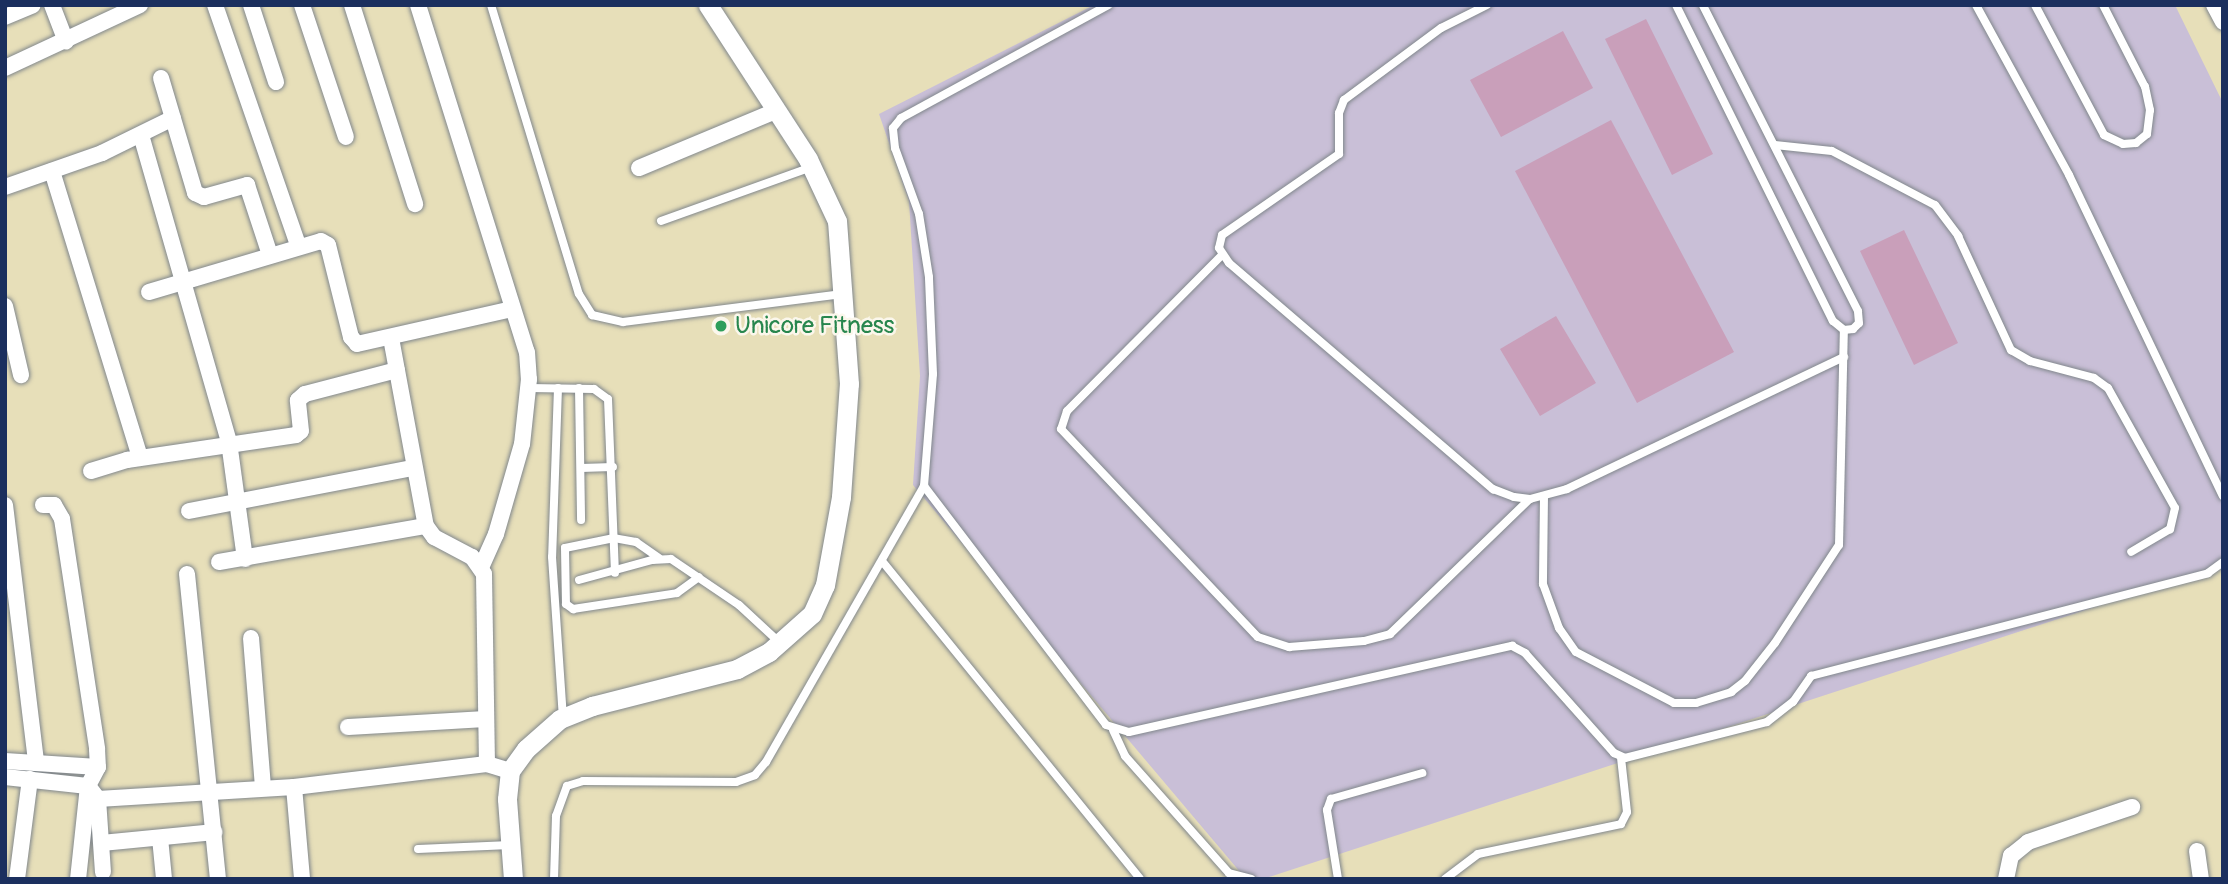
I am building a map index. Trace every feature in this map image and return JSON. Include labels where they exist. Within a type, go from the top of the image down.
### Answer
[{"type":"street","points":[[5,17],[33,5]]},
{"type":"street","points":[[52,5],[66,41]]},
{"type":"street","points":[[5,68],[140,5]]},
{"type":"street","points":[[215,5],[298,245]]},
{"type":"street","points":[[251,5],[276,82]]},
{"type":"street","points":[[302,5],[346,137]]},
{"type":"street","points":[[352,5],[415,204]]},
{"type":"street","points":[[418,5],[527,352],[529,388],[509,495],[482,565],[487,764]]},
{"type":"street","points":[[513,879],[506,799],[510,771],[526,749],[564,718],[593,706],[737,669],[779,642],[812,614],[825,585],[841,497],[849,384],[836,221],[812,167],[708,5]]},
{"type":"street","points":[[2214,5],[2223,22]]},
{"type":"street","points":[[161,78],[195,193],[204,197],[247,185],[270,255]]},
{"type":"street","points":[[639,169],[775,111]]},
{"type":"street","points":[[5,187],[141,135],[173,118]]},
{"type":"street","points":[[141,135],[229,442],[245,559]]},
{"type":"street","points":[[52,171],[140,457]]},
{"type":"street","points":[[149,292],[298,245],[321,241],[328,246],[351,337],[357,344],[512,309]]},
{"type":"street","points":[[5,306],[20,375]]},
{"type":"street","points":[[391,338],[413,468],[426,526],[434,537],[482,565]]},
{"type":"street","points":[[91,471],[140,457],[229,442],[296,435],[301,430],[298,400],[305,394],[397,370]]},
{"type":"street","points":[[190,511],[413,468]]},
{"type":"street","points":[[5,505],[36,763]]},
{"type":"street","points":[[43,505],[54,505],[62,519],[99,767],[88,786],[78,879]]},
{"type":"street","points":[[219,562],[426,526]]},
{"type":"street","points":[[187,573],[218,879]]},
{"type":"street","points":[[251,638],[263,788]]},
{"type":"street","points":[[348,727],[486,719]]},
{"type":"street","points":[[5,761],[99,767]]},
{"type":"street","points":[[99,799],[294,787],[487,764],[510,771]]},
{"type":"street","points":[[5,777],[88,786],[99,799],[103,872]]},
{"type":"street","points":[[17,879],[30,779]]},
{"type":"street","points":[[294,787],[302,879]]},
{"type":"street","points":[[2006,879],[2011,856],[2028,842],[2132,807]]},
{"type":"street","points":[[102,843],[214,832]]},
{"type":"street","points":[[160,838],[164,879]]},
{"type":"street","points":[[2197,851],[2201,879]]},
{"type":"lane","points":[[491,5],[579,294],[592,314],[623,322],[842,294]]},
{"type":"lane","points":[[554,879],[556,816],[567,786],[583,781],[736,782],[761,770],[924,486],[933,374],[929,277],[919,214],[895,148],[893,128],[901,118],[1108,5]]},
{"type":"lane","points":[[1487,5],[1441,28],[1344,100],[1339,113],[1339,154],[1228,229],[1219,242],[1222,255],[1493,489],[1530,499],[1544,496],[1844,357]]},
{"type":"lane","points":[[1676,5],[1833,321],[1844,330]]},
{"type":"lane","points":[[1703,5],[1858,311],[1856,327],[1844,330]]},
{"type":"lane","points":[[1976,5],[2069,175],[2223,496]]},
{"type":"lane","points":[[2035,5],[2104,135],[2123,144],[2136,143],[2147,134],[2150,110],[2145,87],[2103,5]]},
{"type":"lane","points":[[1775,145],[1832,150],[1923,196],[1958,236],[2011,349],[2030,361],[2094,378],[2108,388],[2175,508],[2170,529],[2131,552]]},
{"type":"lane","points":[[661,221],[812,167]]},
{"type":"lane","points":[[1222,255],[1066,411],[1061,429],[1258,638],[1289,647],[1364,641],[1390,634],[1530,499]]},
{"type":"lane","points":[[1544,496],[1541,557],[1545,592],[1559,628],[1576,652],[1674,703],[1696,703],[1731,692],[1745,681],[1775,643],[1839,545],[1844,330]]},
{"type":"lane","points":[[529,388],[594,388],[608,399],[613,467],[615,573]]},
{"type":"lane","points":[[558,388],[552,557],[564,718]]},
{"type":"lane","points":[[579,388],[581,520]]},
{"type":"lane","points":[[580,468],[613,467]]},
{"type":"lane","points":[[924,486],[1113,730],[1125,756],[1229,873],[1251,879]]},
{"type":"lane","points":[[699,578],[677,593],[570,608],[564,590],[565,548],[614,538],[636,542],[659,558],[681,564],[739,605],[779,642]]},
{"type":"lane","points":[[579,580],[615,573],[659,558]]},
{"type":"lane","points":[[882,561],[1140,879]]},
{"type":"lane","points":[[1621,758],[1671,749],[1767,722],[1793,702],[1811,676],[2208,573],[2223,562]]},
{"type":"lane","points":[[1113,730],[1129,732],[1203,718],[1512,646],[1525,653],[1621,758],[1627,812],[1620,824],[1478,854],[1445,879]]},
{"type":"lane","points":[[1338,879],[1327,810],[1331,799],[1422,773]]},
{"type":"lane","points":[[418,849],[510,845]]},
{"type":"shaded area","points":[[1094,5],[2175,5],[2223,103],[2223,565],[1263,879],[1246,879],[913,485],[920,376],[909,201],[879,114]]},
{"type":"building","points":[[1646,19],[1713,154],[1672,175],[1605,39]]},
{"type":"building","points":[[1563,31],[1593,88],[1501,137],[1470,80]]},
{"type":"building","points":[[1611,120],[1734,352],[1637,403],[1515,171]]},
{"type":"building","points":[[1904,230],[1958,343],[1914,365],[1860,251]]},
{"type":"building","points":[[1556,316],[1596,383],[1540,416],[1500,349]]},
{"type":"place","name":"Unicore Fitness","points":[[721,326]]}]
